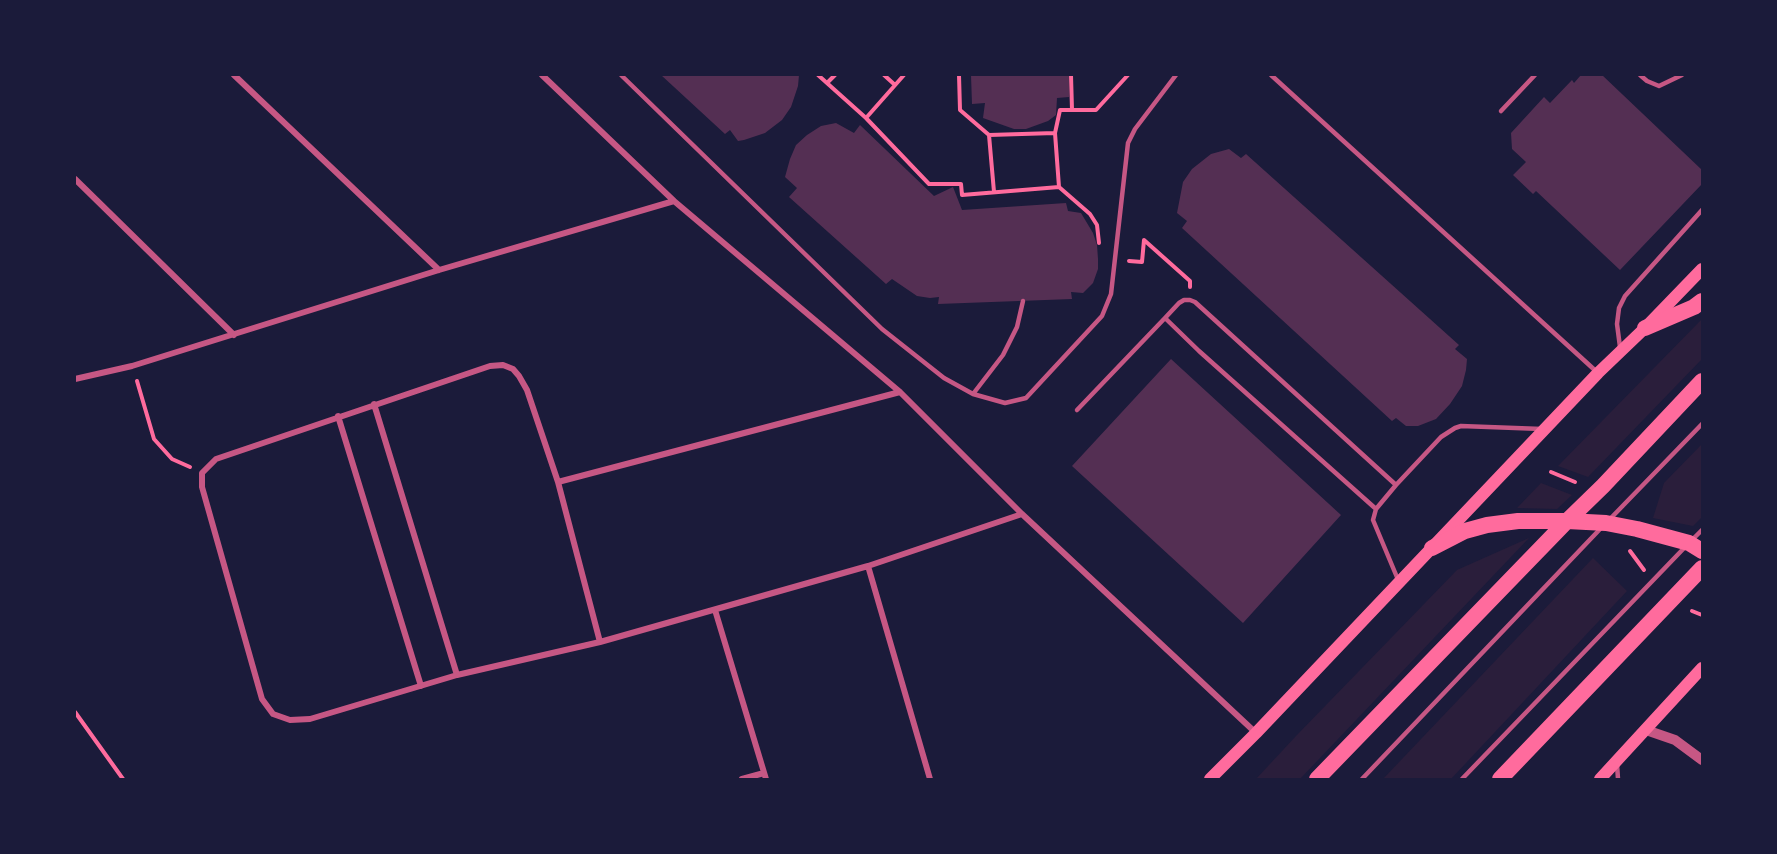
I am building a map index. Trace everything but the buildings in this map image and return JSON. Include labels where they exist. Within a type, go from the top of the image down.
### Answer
[{"type":"highway","points":[[1645,328],[1694,307],[1702,301]]},
{"type":"highway","points":[[1317,779],[1603,486],[1702,381]]},
{"type":"highway","points":[[1432,548],[1465,531],[1487,525],[1518,521],[1606,523],[1696,547]]},
{"type":"highway","points":[[1500,779],[1702,568]]},
{"type":"main road","points":[[1210,779],[1598,373],[1702,269]]},
{"type":"main road","points":[[1600,779],[1702,668]]},
{"type":"street","points":[[234,75],[439,270]]},
{"type":"street","points":[[542,75],[674,201],[900,392],[1022,514],[1256,733]]},
{"type":"street","points":[[75,179],[234,335]]},
{"type":"street","points":[[75,379],[132,366],[439,270],[674,201]]},
{"type":"street","points":[[600,642],[558,482],[526,390],[513,369],[503,365],[490,366],[338,416],[216,459],[202,473],[202,487],[262,699],[273,714],[290,720],[310,719],[457,675],[600,642],[716,610],[867,566],[1022,514]]},
{"type":"street","points":[[558,482],[900,392]]},
{"type":"street","points":[[374,404],[457,675]]},
{"type":"street","points":[[338,416],[422,686]]},
{"type":"street","points":[[867,566],[930,779]]},
{"type":"street","points":[[716,610],[765,776],[742,779]]},
{"type":"street","points":[[1646,730],[1675,740],[1702,760]]},
{"type":"lane","points":[[621,75],[882,329],[944,378],[974,394],[1005,403],[1026,398],[1102,316],[1111,294],[1128,143],[1135,129],[1176,75]]},
{"type":"lane","points":[[1271,75],[1598,373]]},
{"type":"lane","points":[[1501,111],[1535,75]]},
{"type":"lane","points":[[1640,75],[1659,86],[1682,75]]},
{"type":"lane","points":[[1621,351],[1617,324],[1619,308],[1625,296],[1702,210]]},
{"type":"lane","points":[[1077,410],[1179,303],[1190,300],[1195,302],[1396,485]]},
{"type":"lane","points":[[974,394],[1003,355],[1017,327],[1023,301]]},
{"type":"lane","points":[[1165,318],[1376,509]]},
{"type":"lane","points":[[1362,779],[1702,424]]},
{"type":"lane","points":[[1399,583],[1373,520],[1376,509],[1441,437],[1461,426],[1545,429]]},
{"type":"lane","points":[[1462,779],[1696,547],[1702,530]]},
{"type":"lane","points":[[1617,762],[1618,779]]},
{"type":"path","points":[[818,75],[866,118],[929,183],[961,184],[962,195],[1059,187]]},
{"type":"path","points":[[827,83],[835,75]]},
{"type":"path","points":[[884,75],[895,85]]},
{"type":"path","points":[[866,118],[904,75]]},
{"type":"path","points":[[959,75],[960,110],[989,135],[1055,133]]},
{"type":"path","points":[[1071,75],[1072,110]]},
{"type":"path","points":[[1128,75],[1096,110],[1060,110],[1055,133],[1059,187],[1090,214],[1097,225],[1101,259],[1142,262],[1144,240],[1182,273]]},
{"type":"path","points":[[989,135],[994,192]]},
{"type":"path","points":[[132,366],[154,439],[172,459],[202,473]]},
{"type":"path","points":[[1551,472],[1579,483]]},
{"type":"path","points":[[1630,551],[1645,571]]},
{"type":"path","points":[[1691,610],[1702,615]]},
{"type":"path","points":[[75,712],[123,779]]},
{"type":"shaded area","points":[[1702,319],[1702,359],[1588,477],[1558,466]]},
{"type":"shaded area","points":[[1702,444],[1702,517],[1693,526],[1653,518],[1664,483]]},
{"type":"shaded area","points":[[1541,483],[1572,495],[1557,509],[1517,508]]},
{"type":"shaded area","points":[[1529,538],[1300,779],[1256,779],[1457,570]]},
{"type":"shaded area","points":[[1593,558],[1627,591],[1451,779],[1383,779]]}]
